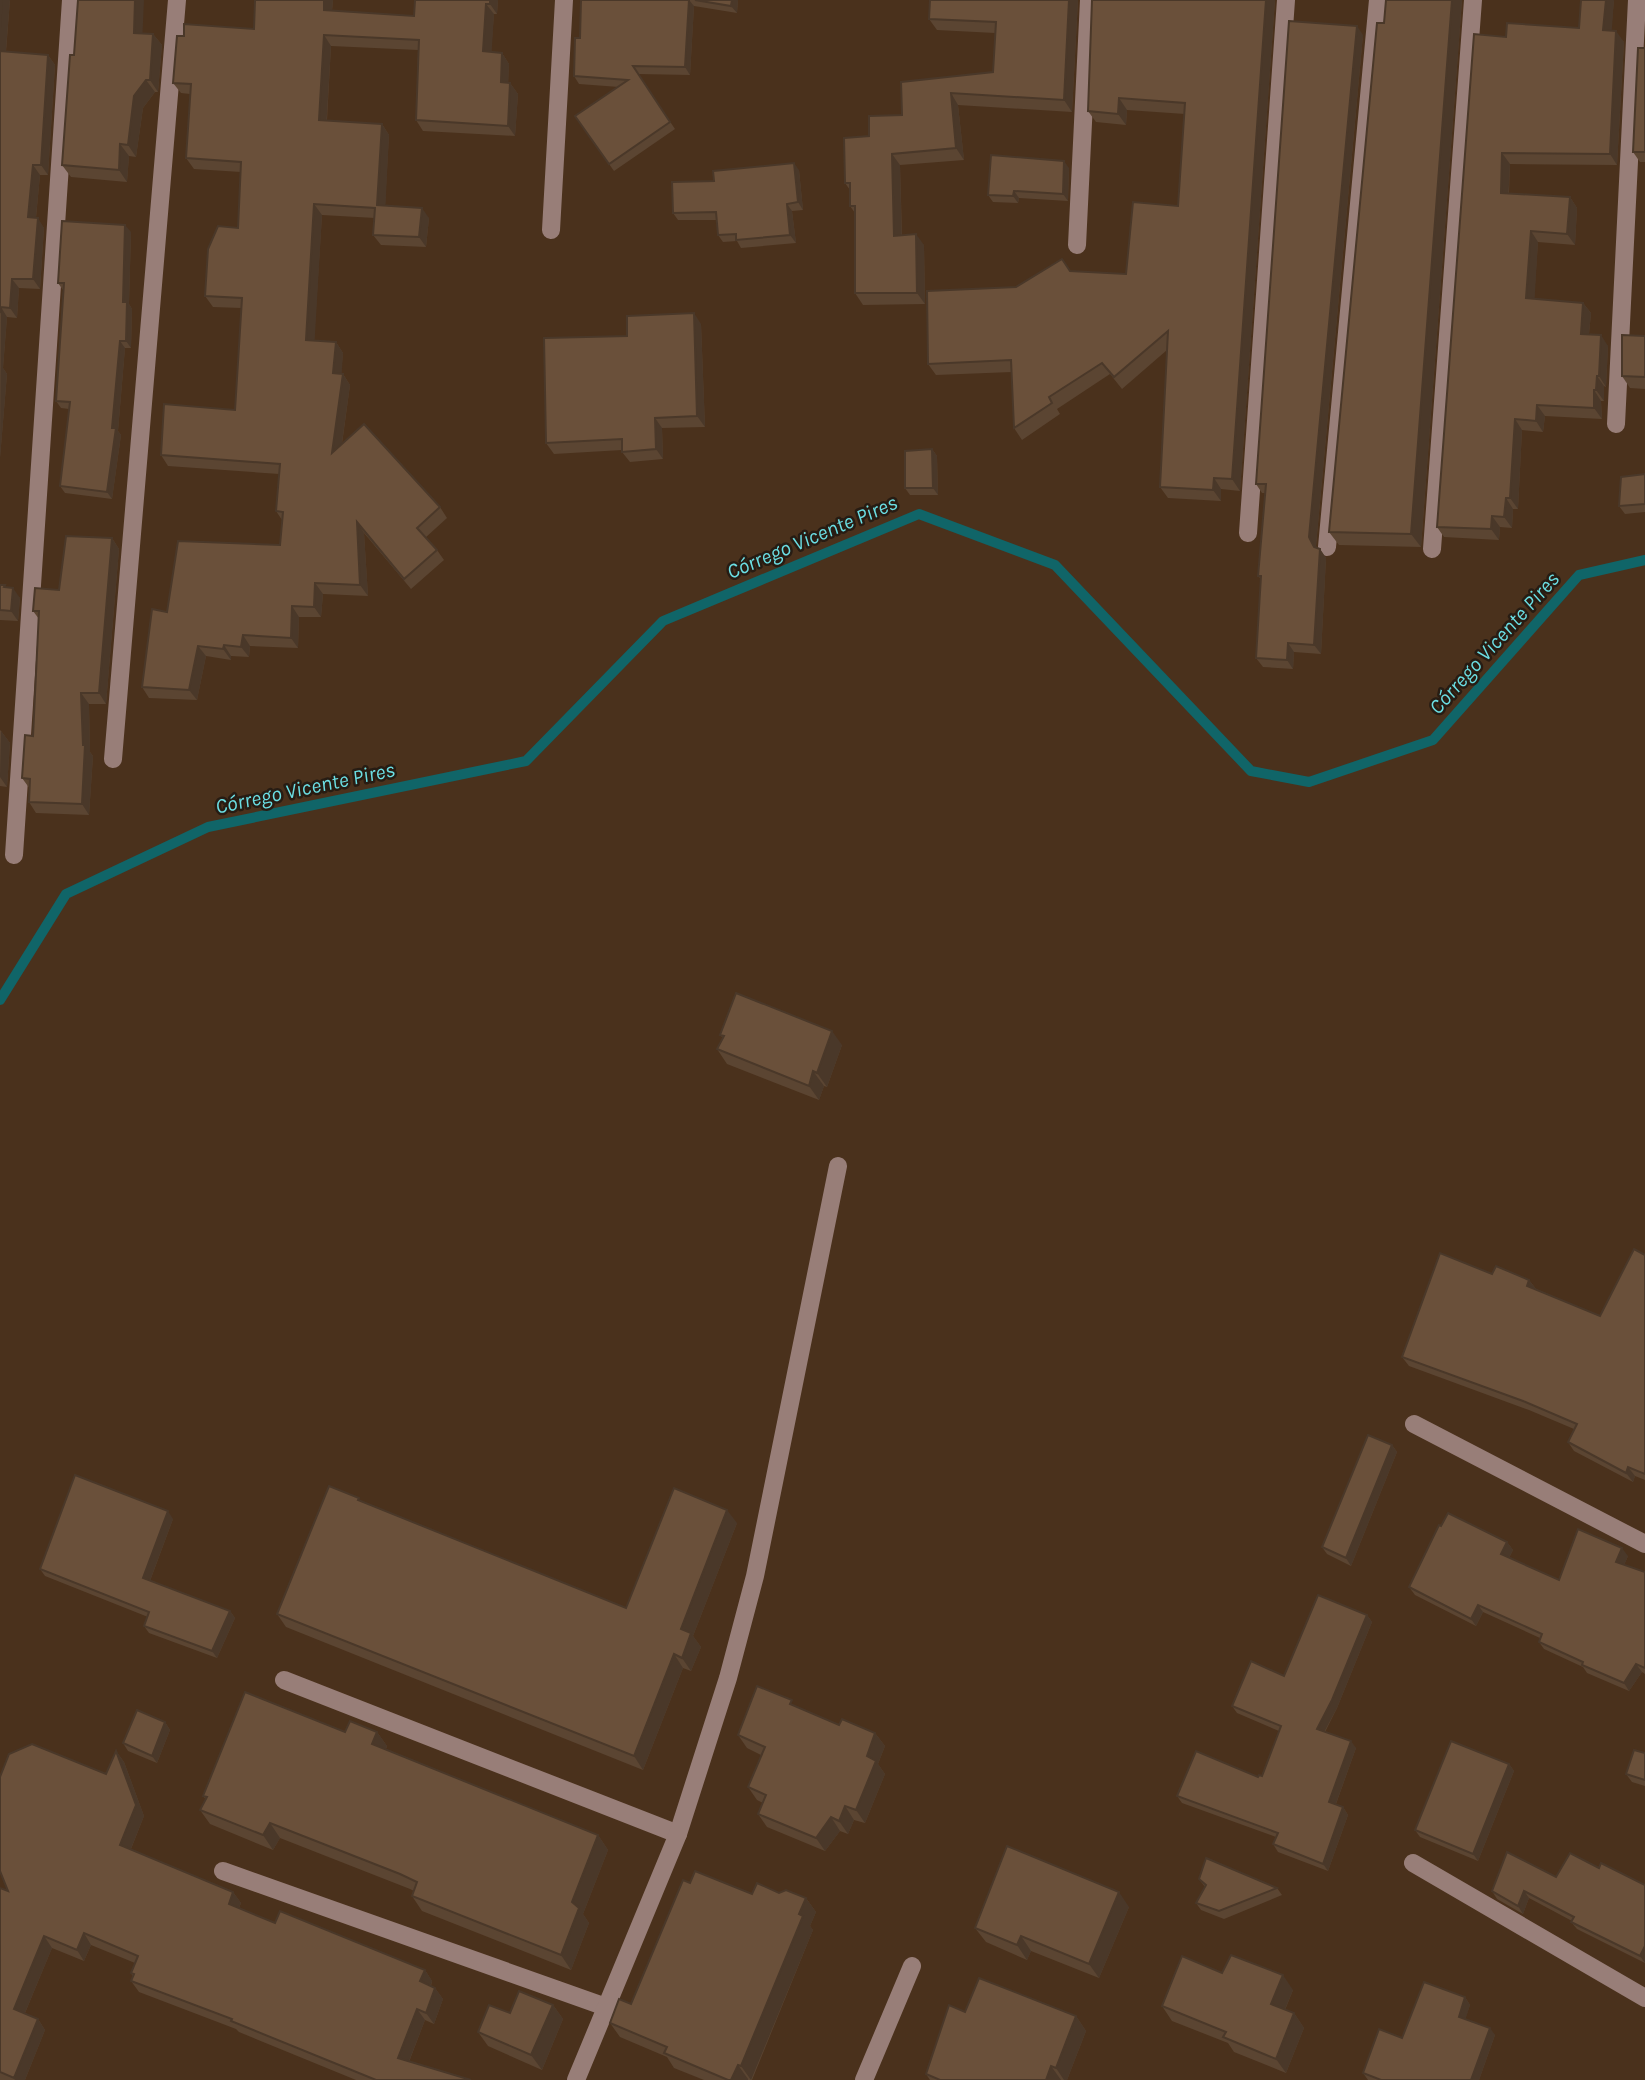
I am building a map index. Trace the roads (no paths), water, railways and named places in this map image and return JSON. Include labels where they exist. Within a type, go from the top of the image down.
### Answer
[{"type":"street","points":[[14,855],[71,0]]},
{"type":"street","points":[[113,759],[177,0]]},
{"type":"street","points":[[551,230],[564,0]]},
{"type":"street","points":[[1077,245],[1089,0]]},
{"type":"street","points":[[1248,533],[1286,0]]},
{"type":"street","points":[[1327,547],[1378,0]]},
{"type":"street","points":[[1432,549],[1473,0]]},
{"type":"street","points":[[1616,424],[1637,0]]},
{"type":"street","points":[[576,2080],[678,1834],[729,1678],[755,1576],[838,1166]]},
{"type":"street","points":[[1414,1424],[1645,1545]]},
{"type":"street","points":[[284,1680],[678,1834]]},
{"type":"street","points":[[1413,1864],[1645,1998]]},
{"type":"street","points":[[223,1871],[606,2007]]},
{"type":"street","points":[[864,2080],[912,1966]]},
{"type":"waterway","name":"Córrego Vicente Pires","points":[[0,1000],[66,894],[208,827],[526,761],[663,621],[919,514],[1055,565],[1251,771],[1309,782],[1433,740],[1579,575],[1645,560]]}]
